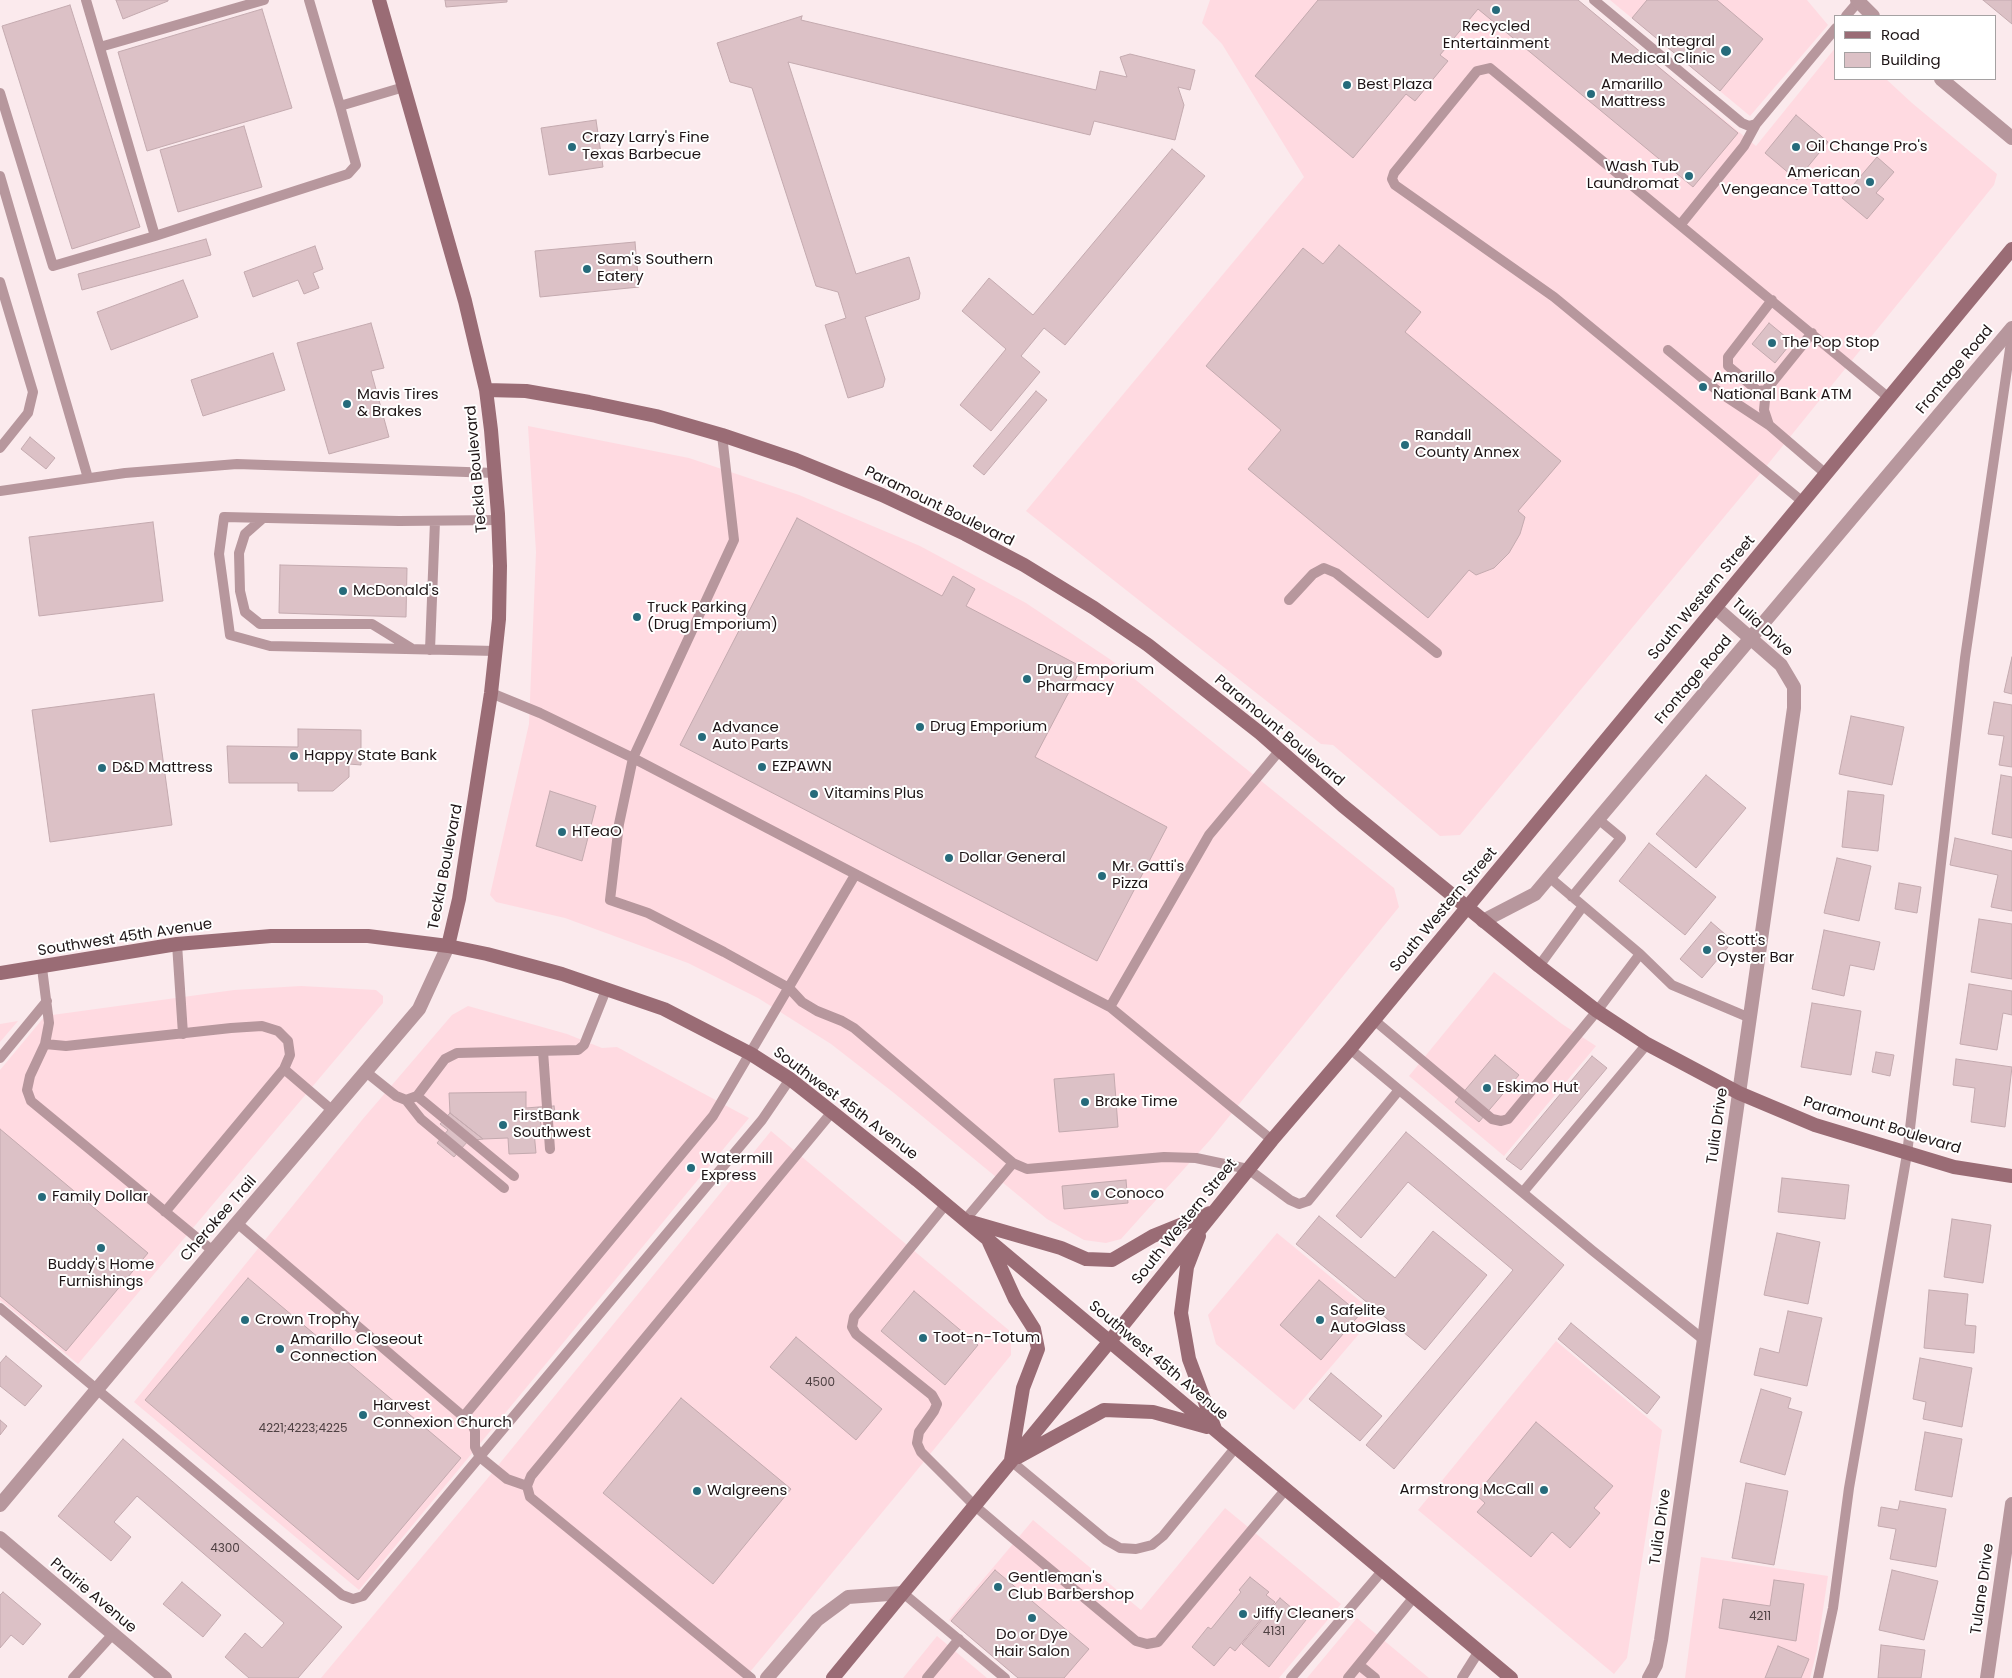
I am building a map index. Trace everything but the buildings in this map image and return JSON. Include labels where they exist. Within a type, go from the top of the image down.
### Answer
[{"type":"main road","name":"Teckla Boulevard","points":[[379,0],[465,301],[486,390],[499,520],[500,566],[496,651],[491,693],[459,899],[448,946]]},
{"type":"main road","name":"South Western Street","points":[[833,1678],[1110,1342],[1203,1223],[1350,1049],[2012,250]]},
{"type":"main road","name":"Paramount Boulevard","points":[[486,390],[526,391],[589,402],[656,416],[722,435],[796,460],[882,495],[965,534],[1024,565],[1094,608],[1148,645],[1280,750],[1342,805],[1539,966],[1597,1011],[1647,1044],[1739,1093],[1816,1125],[1954,1167],[2012,1176]]},
{"type":"main road","name":"Southwest 45th Avenue","points":[[0,973],[42,968],[178,944],[271,936],[368,936],[448,946],[487,954],[552,972],[664,1009],[751,1054],[790,1079],[832,1112],[988,1239],[1511,1678]]},
{"type":"main road","points":[[965,1220],[1061,1248],[1086,1259],[1112,1260],[1153,1236],[1213,1212]]},
{"type":"main road","points":[[1203,1223],[1187,1267],[1181,1313],[1189,1359],[1215,1430]]},
{"type":"main road","points":[[988,1239],[1015,1299],[1034,1329],[1038,1349],[1023,1388],[1011,1461]]},
{"type":"main road","points":[[1011,1461],[1104,1410],[1152,1412],[1215,1430]]},
{"type":"street","points":[[1858,1],[1872,15]]},
{"type":"street","points":[[1942,80],[2012,138]]},
{"type":"street","name":"Frontage Road","points":[[1483,921],[1535,894],[2012,328]]},
{"type":"street","name":"Tulia Drive","points":[[1649,1678],[1656,1665],[1661,1640],[1794,708],[1794,687],[1781,665],[1716,608]]},
{"type":"street","name":"Cherokee Trail","points":[[0,1506],[212,1251],[419,1009],[448,946]]},
{"type":"street","name":"Tulane Drive","points":[[1986,1678],[2012,1504]]},
{"type":"street","name":"Prairie Avenue","points":[[0,1538],[165,1678]]},
{"type":"street","points":[[767,1678],[817,1620],[848,1597],[903,1593]]},
{"type":"lane","points":[[86,0],[155,236]]},
{"type":"lane","points":[[100,47],[264,0]]},
{"type":"lane","points":[[0,93],[52,266],[155,236],[348,174],[356,165],[309,0]]},
{"type":"lane","points":[[1594,0],[1742,123],[1748,126],[1756,124]]},
{"type":"lane","points":[[1847,15],[1858,1]]},
{"type":"lane","points":[[1681,224],[1744,146],[1756,124],[1834,30]]},
{"type":"lane","points":[[1803,502],[1554,297],[1395,185],[1392,179],[1394,173],[1477,71],[1490,68],[1681,224],[1889,398]]},
{"type":"lane","points":[[340,106],[404,87]]},
{"type":"lane","points":[[0,176],[88,478]]},
{"type":"lane","points":[[0,282],[33,392],[28,413],[0,448]]},
{"type":"lane","points":[[1766,390],[1758,391],[1728,366],[1728,356],[1772,300]]},
{"type":"lane","points":[[1770,425],[1764,410],[1766,390],[1812,333]]},
{"type":"lane","points":[[1818,1678],[1832,1616],[1849,1488],[1907,1154],[1965,658],[2012,335]]},
{"type":"lane","points":[[1668,350],[1718,392],[1770,425],[1826,474]]},
{"type":"lane","points":[[722,435],[734,540],[633,758],[619,824],[610,900],[648,913],[789,988],[802,1002],[854,1028],[1013,1163],[1027,1169],[1164,1157],[1196,1158],[1248,1169],[1290,1200],[1300,1204],[1308,1201],[1400,1090]]},
{"type":"lane","points":[[0,491],[124,473],[237,464],[495,473]]},
{"type":"lane","points":[[496,651],[270,646],[230,635],[218,554],[224,517],[435,521],[499,520]]},
{"type":"lane","points":[[262,519],[245,534],[239,552],[240,591],[245,612],[260,624],[372,624],[413,649]]},
{"type":"lane","points":[[430,650],[435,521]]},
{"type":"lane","points":[[1289,600],[1313,574],[1324,568],[1336,572],[1437,653]]},
{"type":"lane","points":[[491,693],[540,713],[633,758],[1110,1007],[1272,1140]]},
{"type":"lane","points":[[1110,1007],[1209,835],[1280,750]]},
{"type":"lane","points":[[1572,897],[1621,838],[1598,818]]},
{"type":"lane","points":[[464,1416],[713,1116],[855,875]]},
{"type":"lane","points":[[1548,877],[1640,954],[1672,986],[1750,1018]]},
{"type":"lane","points":[[1539,966],[1583,906]]},
{"type":"lane","points":[[178,944],[183,1034]]},
{"type":"lane","points":[[1374,1020],[1492,1119],[1501,1121],[1508,1118],[1597,1011],[1640,954]]},
{"type":"lane","points":[[42,968],[50,1024],[45,1044],[30,1076],[27,1090],[31,1101],[212,1251]]},
{"type":"lane","points":[[406,1100],[417,1096],[445,1058],[457,1052],[578,1050],[584,1045],[606,990]]},
{"type":"lane","points":[[0,1058],[47,1001]]},
{"type":"lane","points":[[45,1044],[66,1046],[262,1026],[278,1031],[288,1041],[290,1055],[284,1069],[165,1212]]},
{"type":"lane","points":[[1523,1192],[1647,1044]]},
{"type":"lane","points":[[1350,1049],[1704,1340]]},
{"type":"lane","points":[[543,1050],[550,1149]]},
{"type":"lane","points":[[284,1069],[333,1111]]},
{"type":"lane","points":[[366,1072],[396,1096],[406,1100],[421,1119],[504,1188]]},
{"type":"lane","points":[[0,1308],[342,1595],[353,1599],[363,1596],[762,1120],[790,1079]]},
{"type":"lane","points":[[417,1096],[514,1176]]},
{"type":"lane","points":[[751,1678],[530,1498],[527,1486],[531,1476],[832,1112]]},
{"type":"lane","points":[[965,1220],[1013,1163]]},
{"type":"lane","points":[[946,1204],[854,1317],[852,1327],[856,1334],[932,1395],[936,1404],[934,1411],[919,1432],[917,1443],[921,1452],[938,1471],[975,1506],[1136,1641],[1147,1644],[1158,1642],[1286,1489]]},
{"type":"lane","points":[[237,1223],[464,1416],[472,1424],[475,1431],[475,1448],[480,1456],[507,1479],[527,1486]]},
{"type":"lane","points":[[1011,1461],[1106,1540],[1120,1548],[1136,1550],[1152,1545],[1163,1536],[1236,1447]]},
{"type":"lane","points":[[1291,1678],[1382,1570]]},
{"type":"lane","points":[[903,1593],[1005,1678]]},
{"type":"lane","points":[[1348,1678],[1414,1597]]},
{"type":"lane","points":[[74,1678],[113,1634]]},
{"type":"lane","points":[[927,1678],[959,1640]]},
{"type":"lane","points":[[1462,1678],[1479,1651]]},
{"type":"lane","points":[[1359,1665],[1375,1678]]},
{"type":"shaded area","points":[[1210,0],[1578,0],[1756,146],[1834,49],[1834,80],[1887,80],[1997,174],[1994,185],[1764,469],[1460,835],[1440,836],[1333,745],[1321,744],[1026,511],[1304,177],[1222,44],[1202,23]]},
{"type":"shaded area","points":[[1610,0],[1807,0],[1828,25],[1750,116]]},
{"type":"shaded area","points":[[528,426],[689,458],[799,495],[920,546],[1026,603],[1111,660],[1394,888],[1399,907],[1210,1140],[1121,1239],[1106,1243],[1084,1240],[1047,1219],[894,1093],[831,1044],[758,998],[688,963],[565,918],[496,902],[490,895],[529,724],[536,552]]},
{"type":"shaded area","points":[[1494,972],[1562,1024],[1596,1046],[1504,1156],[1409,1076]]},
{"type":"shaded area","points":[[301,986],[376,990],[383,996],[383,1003],[78,1364],[0,1300],[0,1070],[45,1016],[234,990]]},
{"type":"shaded area","points":[[468,1006],[567,1034],[602,1048],[617,1047],[749,1118],[359,1590],[134,1402],[362,1120],[452,1015]]},
{"type":"shaded area","points":[[18,1021],[0,1042],[0,1024]]},
{"type":"shaded area","points":[[771,1131],[1011,1332],[1011,1355],[904,1486],[745,1678],[321,1678],[487,1479]]},
{"type":"shaded area","points":[[1277,1233],[1376,1314],[1294,1410],[1216,1344],[1208,1315]]},
{"type":"shaded area","points":[[1556,1341],[1662,1430],[1627,1658],[1614,1674],[1418,1510]]},
{"type":"shaded area","points":[[1225,1508],[1341,1604],[1279,1678],[1018,1678],[949,1620],[1033,1520],[1141,1610]]},
{"type":"shaded area","points":[[1701,1557],[1828,1576],[1817,1650],[1810,1678],[1685,1678]]},
{"type":"shaded area","points":[[1357,1618],[1429,1678],[1307,1678]]},
{"type":"shaded area","points":[[937,1636],[987,1678],[903,1678]]},
{"type":"place","name":"Recycled Entertainment","points":[[1496,10]]},
{"type":"place","name":"Integral Medical Clinic","points":[[1726,51]]},
{"type":"place","name":"Best Plaza","points":[[1347,85]]},
{"type":"place","name":"Amarillo Mattress","points":[[1591,94]]},
{"type":"place","name":"Crazy Larry's Fine Texas Barbecue","points":[[572,147]]},
{"type":"place","name":"Oil Change Pro's","points":[[1796,147]]},
{"type":"place","name":"Wash Tub Laundromat","points":[[1689,176]]},
{"type":"place","name":"American Vengeance Tattoo","points":[[1870,182]]},
{"type":"place","name":"Sam's Southern Eatery","points":[[587,269]]},
{"type":"place","name":"The Pop Stop","points":[[1772,343]]},
{"type":"place","name":"Amarillo National Bank ATM","points":[[1703,387]]},
{"type":"place","name":"Mavis Tires & Brakes","points":[[347,404]]},
{"type":"place","name":"Randall County Annex","points":[[1405,445]]},
{"type":"place","name":"McDonald's","points":[[343,591]]},
{"type":"place","name":"Truck Parking (Drug Emporium)","points":[[637,617]]},
{"type":"place","name":"Drug Emporium Pharmacy","points":[[1027,679]]},
{"type":"place","name":"Drug Emporium","points":[[920,727]]},
{"type":"place","name":"Advance Auto Parts","points":[[702,737]]},
{"type":"place","name":"Happy State Bank","points":[[294,756]]},
{"type":"place","name":"EZPAWN","points":[[762,767]]},
{"type":"place","name":"D&D Mattress","points":[[102,768]]},
{"type":"place","name":"Vitamins Plus","points":[[814,794]]},
{"type":"place","name":"HTeaO","points":[[562,832]]},
{"type":"place","name":"Dollar General","points":[[949,858]]},
{"type":"place","name":"Mr. Gatti's Pizza","points":[[1102,876]]},
{"type":"place","name":"Scott's Oyster Bar","points":[[1707,950]]},
{"type":"place","name":"Eskimo Hut","points":[[1487,1088]]},
{"type":"place","name":"Brake Time","points":[[1085,1102]]},
{"type":"place","name":"FirstBank Southwest","points":[[503,1125]]},
{"type":"place","name":"Watermill Express","points":[[691,1168]]},
{"type":"place","name":"Conoco","points":[[1095,1194]]},
{"type":"place","name":"Family Dollar","points":[[42,1197]]},
{"type":"place","name":"Buddy's Home Furnishings","points":[[101,1248]]},
{"type":"place","name":"Crown Trophy","points":[[245,1320]]},
{"type":"place","name":"Safelite AutoGlass","points":[[1320,1320]]},
{"type":"place","name":"Toot-n-Totum","points":[[923,1338]]},
{"type":"place","name":"Amarillo Closeout Connection","points":[[280,1349]]},
{"type":"place","name":"Harvest Connexion Church","points":[[363,1415]]},
{"type":"place","name":"Armstrong McCall","points":[[1544,1490]]},
{"type":"place","name":"Walgreens","points":[[697,1491]]},
{"type":"place","name":"Gentleman's Club Barbershop","points":[[998,1587]]},
{"type":"place","name":"Jiffy Cleaners","points":[[1243,1614]]},
{"type":"place","name":"Do or Dye Hair Salon","points":[[1032,1618]]}]
